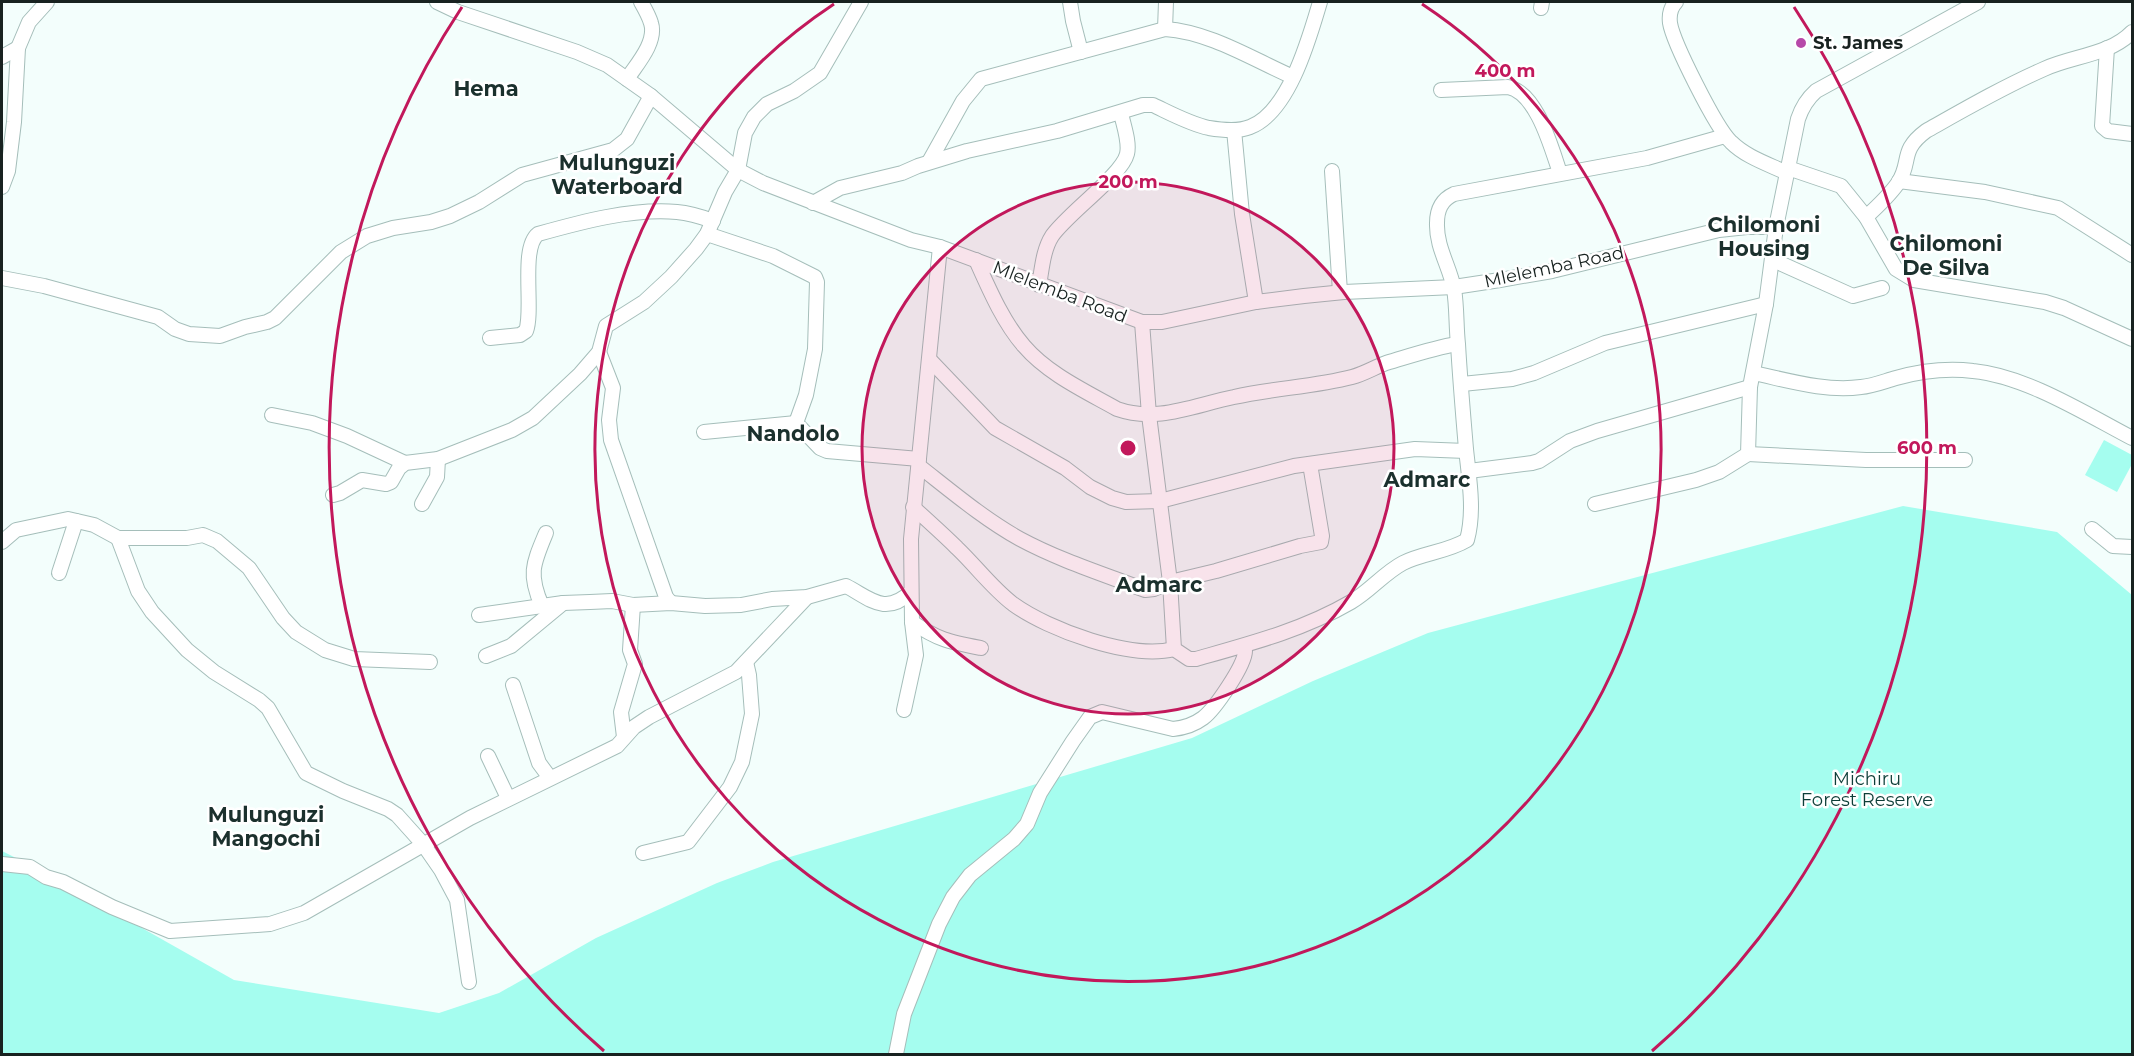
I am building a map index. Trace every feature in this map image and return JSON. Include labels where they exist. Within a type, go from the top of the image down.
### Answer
[{"type":"street","points":[[2,187],[8,171],[14,122],[18,48],[29,22],[47,2]]},
{"type":"street","name":"Mlelemba Road","points":[[437,2],[593,58],[627,78],[651,96],[738,170],[763,183],[911,240],[940,247],[1142,322],[1173,320],[1256,302],[1340,292],[1454,287],[1552,271],[1719,230],[1776,227]]},
{"type":"street","points":[[627,78],[648,45],[652,33],[651,23],[641,2]]},
{"type":"street","points":[[272,415],[312,423],[347,436],[405,463],[438,459],[512,430],[533,418],[580,374],[599,352],[606,326],[644,302],[685,262],[707,234],[725,192],[738,170],[743,141],[754,117],[767,104],[795,91],[820,73],[861,2]]},
{"type":"street","points":[[1070,2],[1081,52]]},
{"type":"street","points":[[1165,29],[1166,2]]},
{"type":"street","points":[[813,203],[840,188],[902,172],[967,151],[1057,131],[1143,105],[1153,105],[1205,127],[1234,130],[1251,126],[1266,118],[1293,77],[1309,40],[1320,2]]},
{"type":"street","points":[[1676,2],[1670,15],[1672,33],[1705,102],[1725,136],[1742,152],[1787,171],[1841,186],[1866,217],[1896,269],[1914,280],[2045,302],[2064,308],[2133,339]]},
{"type":"street","points":[[1748,454],[1751,380],[1766,304],[1776,227],[1798,119],[1808,99],[1816,91],[1978,2]]},
{"type":"street","points":[[929,162],[963,101],[981,79],[1165,29],[1180,30],[1201,36],[1293,77]]},
{"type":"street","points":[[1866,217],[1886,198],[1899,181],[1912,142],[1926,131],[1993,93],[2040,71],[2112,46],[2133,32]]},
{"type":"street","points":[[2112,46],[2133,45]]},
{"type":"street","points":[[2112,46],[2102,126],[2108,131],[2133,134]]},
{"type":"street","points":[[2,57],[18,48]]},
{"type":"street","points":[[1441,90],[1508,87],[1516,89],[1528,98],[1533,106],[1560,173]]},
{"type":"street","points":[[2,278],[44,286],[158,317],[175,329],[189,334],[220,336],[275,318],[341,252],[368,236],[450,216],[479,202],[522,175],[614,150],[627,139],[651,96]]},
{"type":"street","points":[[1039,285],[1046,250],[1053,235],[1107,181],[1128,153],[1121,113]]},
{"type":"street","points":[[1234,130],[1242,214],[1256,302]]},
{"type":"street","points":[[913,507],[1000,593],[1033,616],[1111,646],[1152,652],[1174,649],[1189,659],[1196,659],[1243,647],[1332,613],[1363,595],[1401,564],[1419,556],[1451,548],[1467,540],[1470,528],[1469,471],[1454,287],[1440,250],[1437,226],[1441,203],[1454,194],[1647,158],[1725,136]]},
{"type":"street","points":[[1332,171],[1340,292]]},
{"type":"street","points":[[1899,181],[1985,192],[2052,206],[2133,255]]},
{"type":"street","points":[[490,338],[520,335],[526,331],[529,311],[527,285],[529,266],[533,240],[538,234],[612,217],[649,212],[679,212],[713,221]]},
{"type":"street","points":[[707,234],[773,256],[815,277],[818,282],[815,349],[806,395],[796,423]]},
{"type":"street","points":[[904,710],[916,655],[911,592],[913,507],[940,247]]},
{"type":"street","points":[[976,260],[1014,333],[1035,357],[1058,375],[1117,409],[1149,415],[1179,411],[1248,394],[1334,381],[1458,344]]},
{"type":"street","points":[[1773,260],[1853,296],[1882,288]]},
{"type":"street","points":[[1462,384],[1512,379],[1534,373],[1605,344],[1766,304]]},
{"type":"street","points":[[1142,322],[1149,415],[1170,582],[1174,649]]},
{"type":"street","points":[[599,352],[613,388],[609,420],[611,440],[666,597],[671,603]]},
{"type":"street","points":[[930,360],[995,428],[1065,468],[1090,487],[1126,502],[1160,501],[1264,473],[1310,464],[1415,449],[1466,451]]},
{"type":"street","points":[[1469,471],[1539,461],[1570,441],[1751,380],[1851,388],[1933,371],[1971,370],[2012,380],[2133,438]]},
{"type":"street","points":[[704,432],[796,423]]},
{"type":"street","points":[[796,423],[820,448],[827,451],[919,462],[1018,538],[1046,552],[1145,590],[1321,542],[1322,536],[1310,464]]},
{"type":"street","points":[[1595,504],[1707,477],[1748,454],[1866,460],[1965,460]]},
{"type":"street","points":[[422,504],[437,477],[438,459]]},
{"type":"street","points":[[333,495],[362,480],[386,484],[391,482],[399,468],[405,463]]},
{"type":"street","points":[[2,542],[16,530],[68,519],[94,525],[118,538],[187,538],[203,535],[212,538],[249,568],[283,618],[296,632],[325,650],[354,659],[430,662]]},
{"type":"street","points":[[59,573],[76,521]]},
{"type":"street","points":[[2092,529],[2113,546],[2133,547]]},
{"type":"street","points":[[542,606],[534,581],[533,564],[546,533]]},
{"type":"street","points":[[118,538],[138,591],[152,612],[187,650],[214,672],[268,708],[306,773],[388,809],[397,815],[423,844],[441,870],[457,900],[469,982]]},
{"type":"street","points":[[479,615],[563,603],[612,601],[633,605],[671,603],[705,606],[741,605],[772,599],[807,597],[846,586],[880,605],[888,605],[903,600],[911,592]]},
{"type":"street","points":[[2,864],[30,867],[46,877],[63,882],[144,921],[176,932],[270,924],[288,919],[304,913],[508,798],[617,746],[634,727],[649,717],[736,672],[807,597]]},
{"type":"street","points":[[486,656],[511,646],[563,603]]},
{"type":"street","points":[[624,737],[621,712],[635,664],[630,650],[633,605]]},
{"type":"street","points":[[912,622],[938,638],[981,648]]},
{"type":"street","points":[[896,1054],[904,1014],[939,924],[953,897],[970,875],[1014,839],[1027,824],[1040,793],[1072,741],[1090,717],[1102,712],[1173,729],[1182,728],[1203,718],[1216,704],[1243,661],[1245,651],[1243,647]]},
{"type":"street","points":[[643,853],[688,842],[730,787],[742,762],[752,714],[746,662]]},
{"type":"street","points":[[513,685],[539,763],[550,778]]},
{"type":"street","points":[[488,756],[508,798]]},
{"type":"green space","points":[[2104,440],[2132,455],[2132,464],[2117,492],[2085,475]]},
{"type":"green space","name":"Michiru Forest Reserve","points":[[1903,506],[2057,532],[2132,595],[2132,1054],[2,1054],[2,851],[234,980],[439,1013],[499,993],[596,938],[717,883],[773,862],[1192,738],[1313,681],[1428,633]]},
{"type":"place","name":"St. James","points":[[1801,43]]},
{"type":"district","name":"Hema","points":[[486,89]]},
{"type":"district","name":"Mulunguzi Waterboard","points":[[617,175]]},
{"type":"district","name":"Chilomoni Housing","points":[[1764,237]]},
{"type":"district","name":"Chilomoni De Silva","points":[[1946,256]]},
{"type":"district","name":"Nandolo","points":[[793,434]]},
{"type":"district","name":"Admarc","points":[[1427,480]]},
{"type":"district","name":"Admarc","points":[[1159,585]]},
{"type":"district","name":"Mulunguzi Mangochi","points":[[266,827]]}]
